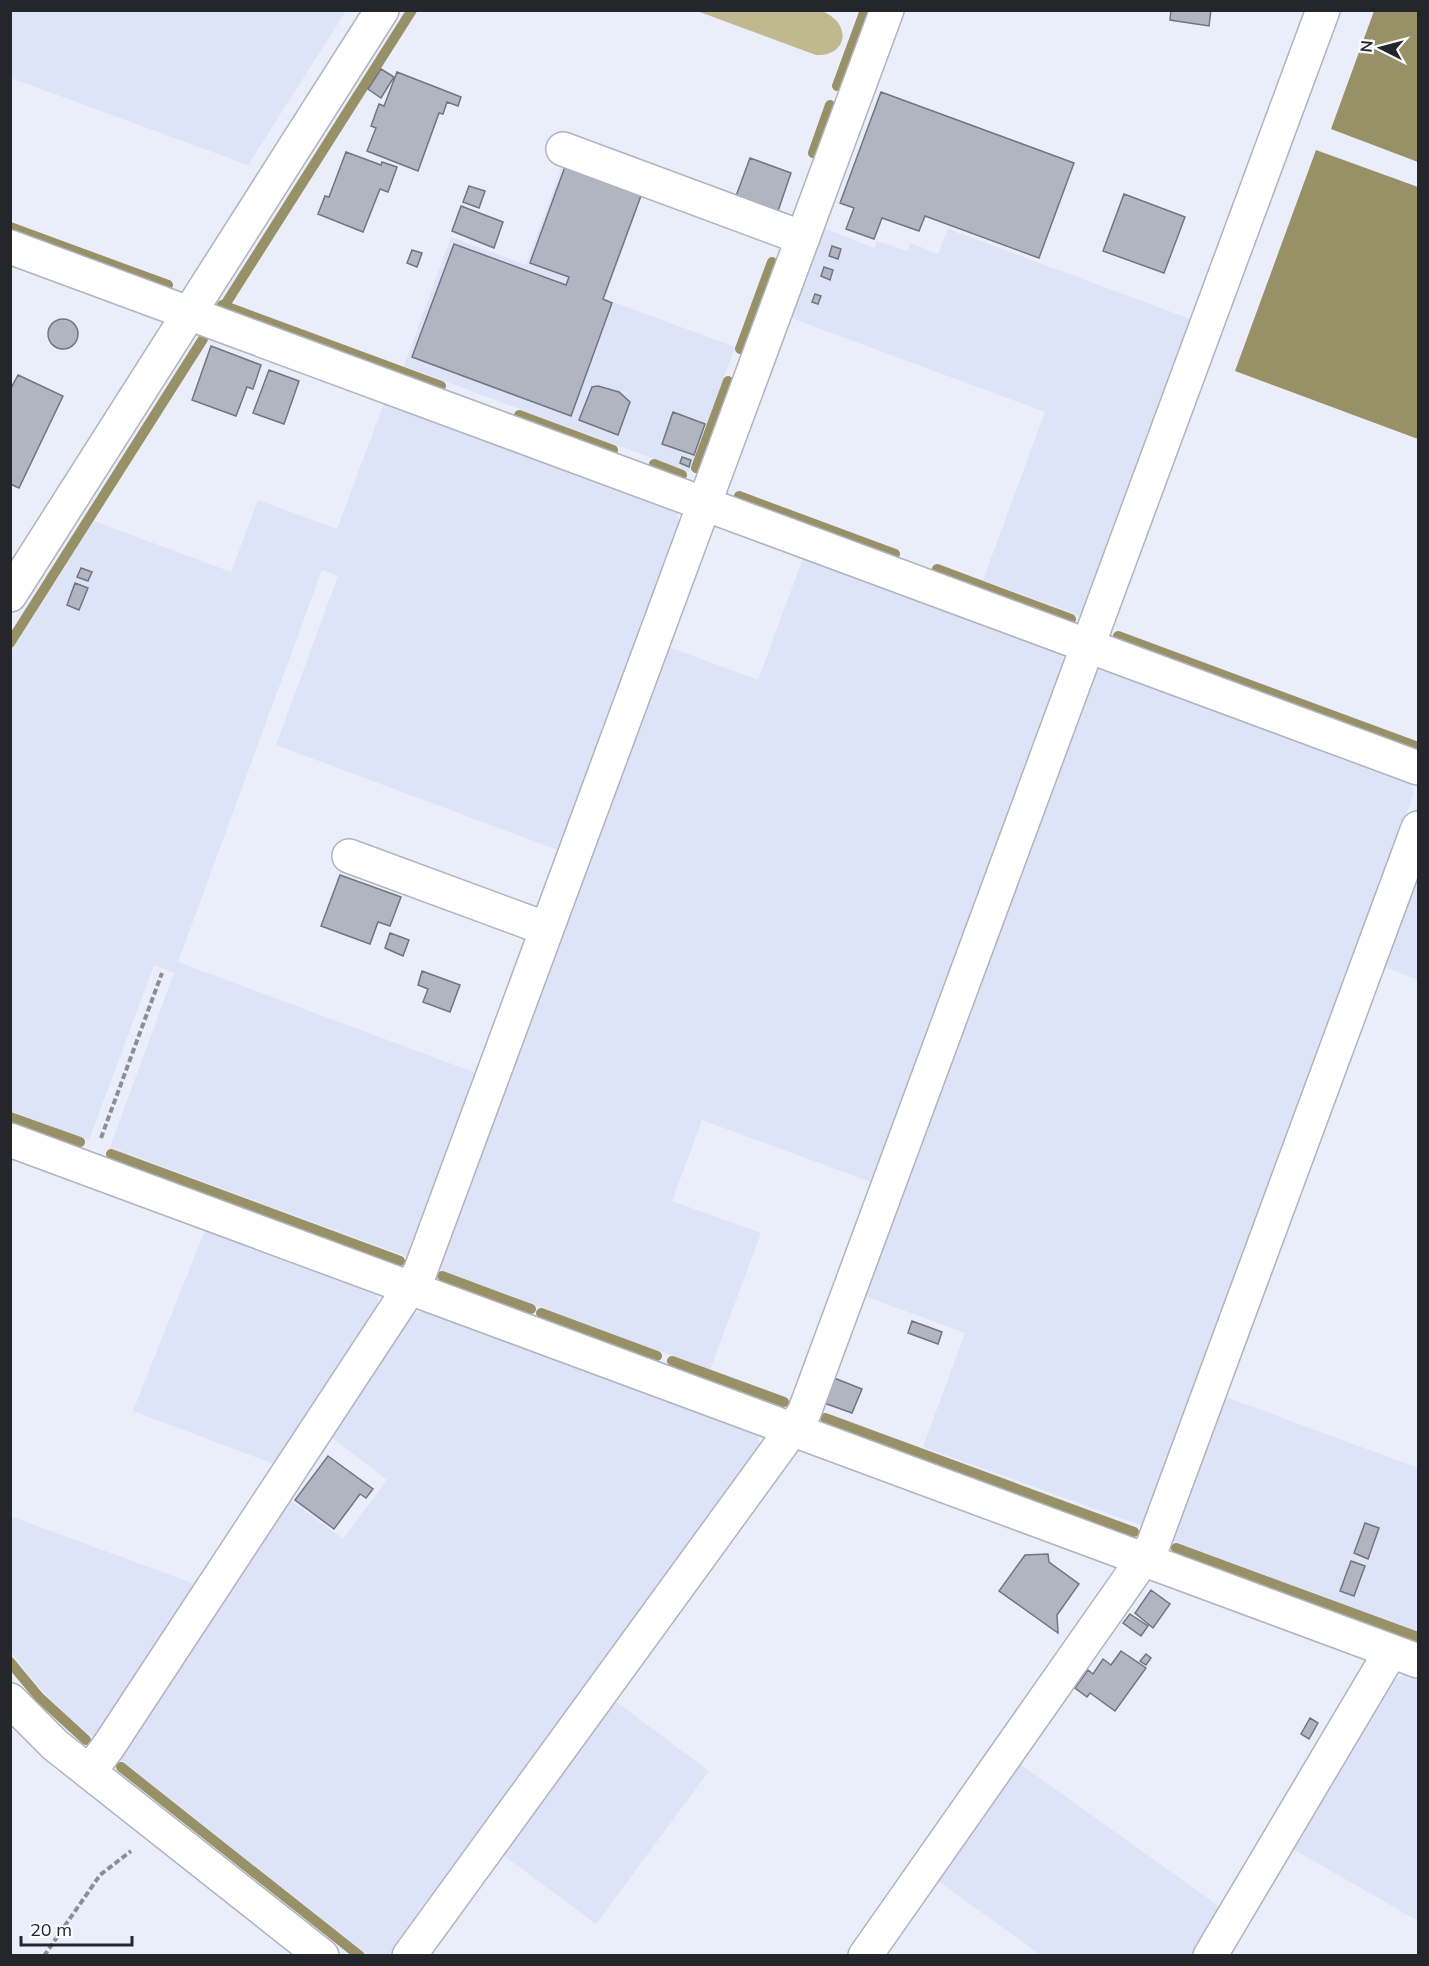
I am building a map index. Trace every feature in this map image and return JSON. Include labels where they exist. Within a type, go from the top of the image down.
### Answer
[{"type":"street","points":[[10,595],[382,10]]},
{"type":"street","points":[[89,1772],[108,1748],[420,1272],[887,10]]},
{"type":"street","points":[[410,1956],[804,1413],[1323,10]]},
{"type":"street","points":[[563,149],[803,237]]},
{"type":"street","points":[[10,247],[1419,768]]},
{"type":"street","points":[[865,1956],[1153,1545],[1419,828]]},
{"type":"street","points":[[349,856],[547,929]]},
{"type":"street","points":[[10,1140],[1405,1656],[1210,1956]]},
{"type":"street","points":[[10,1700],[55,1745],[322,1956]]},
{"type":"path","points":[[90,1170],[162,973]]},
{"type":"path","points":[[44,1956],[100,1875],[139,1844],[155,1824]]},
{"type":"shaded area","points":[[10,11],[346,11],[248,165],[11,78]]},
{"type":"shaded area","points":[[697,11],[821,11],[838,22],[843,37],[835,50],[827,54],[816,55]]},
{"type":"shaded area","points":[[1374,11],[1418,11],[1418,162],[1331,129]]},
{"type":"shaded area","points":[[1316,150],[1418,187],[1418,439],[1235,371]]},
{"type":"shaded area","points":[[564,161],[644,190],[605,299],[735,347],[689,472],[404,366],[451,237],[526,265]]},
{"type":"shaded area","points":[[824,228],[874,248],[877,241],[907,251],[911,243],[938,254],[948,229],[1193,320],[1084,617],[983,580],[1045,412],[791,318]]},
{"type":"shaded area","points":[[384,403],[675,511],[680,521],[558,850],[276,745],[338,576],[322,570],[178,962],[476,1073],[408,1257],[110,1147],[174,973],[154,965],[89,1140],[11,1111],[10,654],[94,521],[231,572],[258,500],[337,529]]},
{"type":"shaded area","points":[[803,558],[1061,654],[1066,664],[874,1183],[702,1120],[672,1201],[761,1233],[710,1370],[439,1269],[669,647],[758,680]]},
{"type":"shaded area","points":[[1102,669],[1409,782],[1414,793],[1143,1526],[923,1447],[965,1333],[862,1295],[1092,674]]},
{"type":"shaded area","points":[[1418,876],[1418,980],[1385,967]]},
{"type":"shaded area","points":[[205,1230],[376,1293],[379,1303],[274,1464],[133,1411]]},
{"type":"shaded area","points":[[424,1311],[757,1434],[760,1444],[389,1955],[368,1955],[120,1759],[290,1500],[343,1539],[387,1480],[331,1437],[411,1315]]},
{"type":"shaded area","points":[[1226,1397],[1418,1468],[1418,1631],[1173,1541]]},
{"type":"shaded area","points":[[10,1516],[195,1584],[94,1738],[43,1692],[11,1652]]},
{"type":"shaded area","points":[[1406,1674],[1418,1679],[1418,1921],[1293,1849],[1394,1679]]},
{"type":"shaded area","points":[[615,1701],[709,1771],[596,1924],[503,1855]]},
{"type":"shaded area","points":[[1020,1764],[1220,1907],[1191,1955],[1041,1955],[938,1881]]},
{"type":"building","points":[[1171,10],[1211,10],[1209,26],[1170,20]]},
{"type":"building","points":[[381,69],[394,77],[381,98],[368,89]]},
{"type":"building","points":[[397,72],[461,97],[458,106],[447,102],[443,114],[439,113],[418,171],[367,151],[376,128],[371,126],[379,104],[384,106]]},
{"type":"building","points":[[881,92],[1074,163],[1039,258],[925,216],[919,231],[882,218],[874,239],[846,229],[854,208],[840,203]]},
{"type":"building","points":[[346,152],[381,165],[382,162],[397,167],[388,192],[380,189],[363,232],[318,214],[325,196],[329,197]]},
{"type":"building","points":[[750,158],[791,173],[778,211],[736,196]]},
{"type":"building","points":[[566,164],[642,193],[603,299],[612,303],[571,416],[412,357],[454,244],[566,285],[569,277],[530,263]]},
{"type":"building","points":[[469,186],[485,191],[479,208],[463,202]]},
{"type":"building","points":[[1124,194],[1185,217],[1164,273],[1103,251]]},
{"type":"building","points":[[461,206],[503,222],[494,248],[452,231]]},
{"type":"building","points":[[832,246],[841,249],[838,259],[829,256]]},
{"type":"building","points":[[412,250],[422,253],[417,267],[407,263]]},
{"type":"building","points":[[824,267],[833,270],[830,280],[821,276]]},
{"type":"building","points":[[815,294],[821,296],[818,304],[812,302]]},
{"type":"building","points":[[63,319],[69,320],[77,328],[77,340],[69,348],[63,349],[57,348],[49,340],[48,334],[49,328],[57,320]]},
{"type":"building","points":[[211,346],[261,365],[253,389],[247,387],[236,416],[192,400]]},
{"type":"building","points":[[269,370],[299,381],[284,424],[253,413]]},
{"type":"building","points":[[18,375],[63,396],[19,488],[10,484],[10,390]]},
{"type":"building","points":[[598,386],[619,392],[630,402],[618,435],[579,420],[592,387]]},
{"type":"building","points":[[673,412],[705,424],[694,455],[662,444]]},
{"type":"building","points":[[682,457],[691,460],[689,467],[680,463]]},
{"type":"building","points":[[81,568],[92,572],[88,581],[77,577]]},
{"type":"building","points":[[75,583],[88,588],[79,610],[67,605]]},
{"type":"building","points":[[340,875],[401,897],[390,926],[378,922],[370,944],[321,926]]},
{"type":"building","points":[[390,933],[409,940],[403,956],[385,948]]},
{"type":"building","points":[[422,971],[460,985],[450,1012],[423,1002],[428,989],[418,985]]},
{"type":"building","points":[[912,1321],[942,1332],[938,1344],[908,1333]]},
{"type":"building","points":[[834,1378],[862,1389],[852,1413],[824,1403]]},
{"type":"building","points":[[328,1456],[373,1489],[366,1498],[360,1494],[334,1529],[295,1500]]},
{"type":"building","points":[[1365,1523],[1379,1528],[1368,1559],[1354,1553]]},
{"type":"building","points":[[1048,1554],[1049,1562],[1079,1584],[1057,1615],[1058,1633],[999,1591],[1025,1555]]},
{"type":"building","points":[[1351,1561],[1365,1566],[1354,1596],[1340,1591]]},
{"type":"building","points":[[1151,1590],[1170,1604],[1153,1628],[1135,1613]]},
{"type":"building","points":[[1130,1614],[1148,1626],[1141,1636],[1123,1623]]},
{"type":"building","points":[[1121,1651],[1146,1668],[1115,1711],[1090,1693],[1087,1697],[1075,1688],[1088,1670],[1093,1674],[1103,1659],[1111,1665]]},
{"type":"building","points":[[1146,1654],[1151,1658],[1146,1665],[1140,1661]]},
{"type":"building","points":[[1310,1718],[1318,1723],[1309,1739],[1301,1734]]},
{"type":"waterway","points":[[223,308],[412,10]]},
{"type":"waterway","points":[[837,86],[865,10]]},
{"type":"waterway","points":[[813,153],[830,105]]},
{"type":"waterway","points":[[10,227],[168,285]]},
{"type":"waterway","points":[[740,349],[772,262]]},
{"type":"waterway","points":[[222,305],[441,386]]},
{"type":"waterway","points":[[10,643],[203,339]]},
{"type":"waterway","points":[[696,468],[728,381]]},
{"type":"waterway","points":[[519,415],[613,450]]},
{"type":"waterway","points":[[654,464],[682,475]]},
{"type":"waterway","points":[[739,496],[895,554]]},
{"type":"waterway","points":[[937,569],[1071,619]]},
{"type":"waterway","points":[[1118,636],[1418,747]]},
{"type":"waterway","points":[[10,1117],[80,1142]]},
{"type":"waterway","points":[[111,1154],[400,1261]]},
{"type":"waterway","points":[[442,1276],[531,1309]]},
{"type":"waterway","points":[[541,1313],[657,1356]]},
{"type":"waterway","points":[[672,1361],[784,1402]]},
{"type":"waterway","points":[[825,1418],[1134,1532]]},
{"type":"waterway","points":[[1176,1548],[1418,1637]]},
{"type":"waterway","points":[[10,1662],[39,1697],[86,1740]]},
{"type":"waterway","points":[[121,1767],[360,1956]]}]
